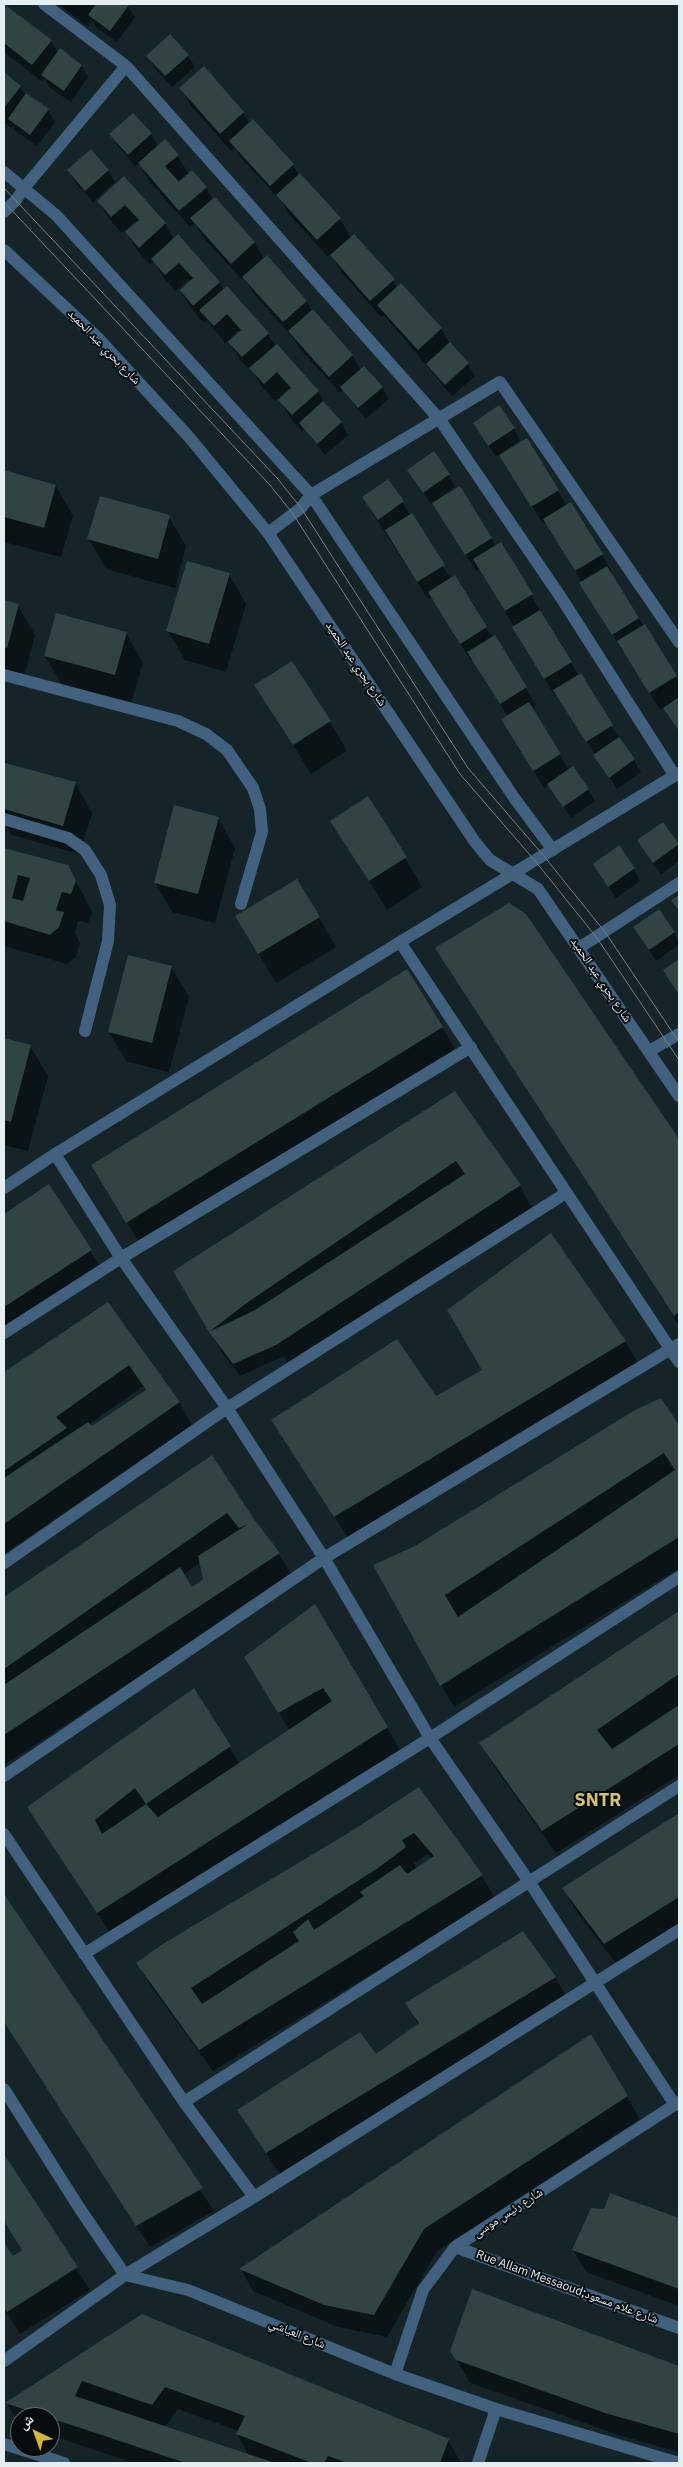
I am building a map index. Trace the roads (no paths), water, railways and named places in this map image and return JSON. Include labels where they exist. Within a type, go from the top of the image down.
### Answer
[{"type":"street","points":[[4,1188],[55,1154],[400,942],[677,775],[562,599],[440,420],[126,66],[44,4]]},
{"type":"street","points":[[4,212],[16,200],[126,66]]},
{"type":"street","points":[[4,172],[56,214],[311,495],[515,799],[553,850]]},
{"type":"street","name":"شارع بحري عبد الحميد","points":[[4,250],[99,339],[189,436],[268,533],[475,842],[490,860],[538,889],[679,1096]]},
{"type":"street","points":[[268,533],[301,508],[311,495],[440,420],[500,382],[679,642]]},
{"type":"street","points":[[4,675],[178,721],[206,734],[227,750],[241,767],[253,788],[260,809],[262,832],[241,904]]},
{"type":"street","points":[[4,819],[68,838],[85,850],[101,875],[110,905],[108,941],[85,1031]]},
{"type":"street","points":[[579,948],[679,883]]},
{"type":"street","points":[[400,942],[566,1192],[675,1347],[679,1362]]},
{"type":"street","points":[[649,1052],[679,1034]]},
{"type":"street","points":[[4,1333],[121,1258],[471,1047]]},
{"type":"street","points":[[55,1154],[121,1258],[227,1408],[324,1558],[430,1738],[530,1883],[595,1983],[677,2103]]},
{"type":"street","points":[[4,1563],[227,1408],[566,1192]]},
{"type":"street","points":[[4,1776],[324,1558],[675,1347]]},
{"type":"street","points":[[84,1954],[430,1738],[679,1577]]},
{"type":"street","points":[[184,2102],[530,1883],[679,1786]]},
{"type":"street","points":[[4,1834],[184,2102],[254,2197]]},
{"type":"street","points":[[4,2361],[125,2275],[254,2197],[679,1930]]},
{"type":"street","points":[[4,2089],[80,2209],[125,2275]]},
{"type":"street","name":"شارع رئيس موسى","points":[[395,2374],[424,2290],[455,2247],[677,2103]]},
{"type":"street","name":"Rue Allam Messaoud;شارع علام مسعود","points":[[455,2247],[679,2328]]},
{"type":"street","name":"شارع العياشي","points":[[125,2275],[188,2290],[395,2374],[496,2409],[679,2463]]},
{"type":"street","points":[[478,2463],[496,2409]]},
{"type":"street","points":[[4,2444],[64,2463]]},
{"type":"tram line","points":[[4,188],[277,478],[301,508],[468,768],[543,855],[605,932],[679,1042]]},
{"type":"tram line","points":[[4,202],[270,485],[293,514],[460,774],[536,862],[597,938],[679,1060]]},
{"type":"district","name":"SNTR","points":[[598,1801]]}]
